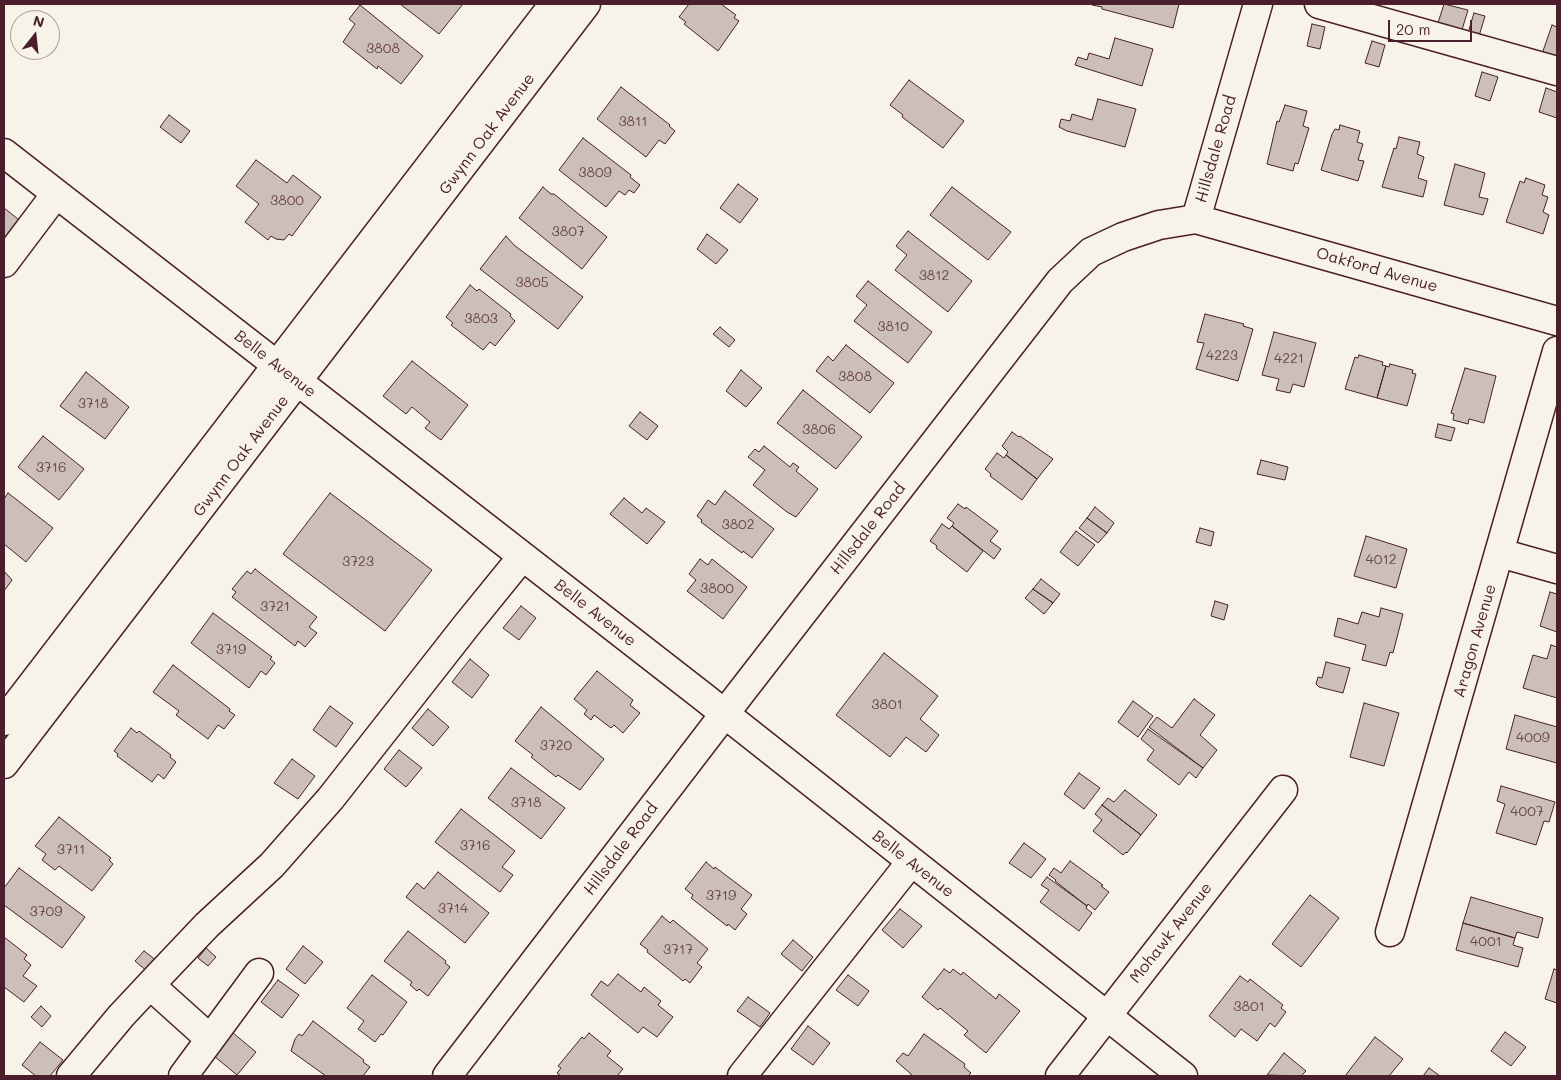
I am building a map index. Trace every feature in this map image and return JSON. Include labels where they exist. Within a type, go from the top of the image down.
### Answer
[{"type":"street","name":"Gwynn Oak Avenue","points":[[4,764],[554,4]]},
{"type":"street","name":"Gwynn Oak Avenue","points":[[4,722],[586,4]]},
{"type":"street","name":"Hillsdale Road","points":[[447,1076],[724,714],[1060,282],[1091,252],[1124,237],[1159,225],[1196,219],[1258,4]]},
{"type":"street","points":[[1319,4],[1557,70]]},
{"type":"street","name":"Belle Avenue","points":[[4,153],[724,714],[1183,1076]]},
{"type":"street","points":[[4,263],[56,194]]},
{"type":"street","name":"Oakford Avenue","points":[[1196,219],[1557,321]]},
{"type":"street","name":"Aragon Avenue","points":[[1390,932],[1557,351]]},
{"type":"street","points":[[1500,553],[1557,569]]},
{"type":"street","points":[[71,1076],[121,1016],[207,925],[272,865],[331,798],[522,557]]},
{"type":"street","name":"Mohawk Avenue","points":[[1060,1076],[1283,790]]},
{"type":"street","points":[[742,1076],[911,862]]},
{"type":"street","points":[[183,1076],[258,973]]},
{"type":"street","points":[[150,985],[210,1039]]},
{"type":"building","points":[[400,4],[463,4],[439,34]]},
{"type":"building","points":[[689,4],[721,4],[736,15],[734,18],[739,21],[718,51],[684,24],[686,22],[679,17]]},
{"type":"building","points":[[1092,4],[1179,4],[1173,28],[1102,9],[1102,7]]},
{"type":"building","points":[[1444,4],[1468,10],[1461,33],[1437,26]]},
{"type":"building","points":[[360,5],[423,56],[401,84],[378,66],[377,69],[343,42],[355,24],[349,19]]},
{"type":"building","points":[[1474,13],[1485,16],[1479,36],[1468,33]]},
{"type":"building","points":[[1312,24],[1325,27],[1320,49],[1307,46]]},
{"type":"building","points":[[1552,25],[1557,27],[1557,58],[1542,54]]},
{"type":"building","points":[[1115,38],[1153,49],[1142,86],[1075,65],[1078,57],[1087,60],[1089,53],[1109,59]]},
{"type":"building","points":[[1372,41],[1385,45],[1379,67],[1365,63]]},
{"type":"building","points":[[1482,72],[1498,77],[1490,101],[1475,96]]},
{"type":"building","points":[[909,80],[964,121],[943,148],[902,117],[903,115],[890,105]]},
{"type":"building","points":[[621,87],[675,131],[665,144],[659,140],[646,157],[597,119]]},
{"type":"building","points":[[1546,88],[1557,92],[1557,118],[1539,112]]},
{"type":"building","points":[[1098,99],[1136,109],[1125,147],[1067,131],[1059,127],[1061,119],[1070,121],[1072,114],[1092,120]]},
{"type":"building","points":[[1285,105],[1307,111],[1303,126],[1309,128],[1298,164],[1295,163],[1293,171],[1267,164],[1277,121],[1279,122]]},
{"type":"building","points":[[169,115],[190,131],[181,143],[160,127]]},
{"type":"building","points":[[1340,125],[1360,131],[1357,142],[1363,144],[1358,160],[1364,161],[1358,181],[1321,170],[1332,134],[1335,129],[1339,130]]},
{"type":"building","points":[[1399,137],[1420,142],[1417,154],[1424,157],[1418,178],[1427,181],[1423,197],[1382,187]]},
{"type":"building","points":[[583,138],[631,175],[630,177],[640,185],[634,193],[629,190],[625,195],[619,191],[606,207],[559,170]]},
{"type":"building","points":[[256,160],[287,183],[293,175],[321,197],[292,236],[289,234],[284,240],[271,236],[268,240],[245,222],[259,204],[236,186]]},
{"type":"building","points":[[1455,164],[1485,173],[1479,197],[1488,199],[1483,215],[1444,205]]},
{"type":"building","points":[[1526,178],[1545,185],[1542,195],[1548,197],[1543,212],[1549,215],[1543,234],[1506,222],[1520,181],[1524,183]]},
{"type":"building","points":[[738,184],[758,199],[740,223],[720,208]]},
{"type":"building","points":[[543,187],[607,237],[582,269],[519,218]]},
{"type":"building","points":[[952,187],[1011,232],[988,260],[930,215]]},
{"type":"building","points":[[4,208],[23,223],[4,242]]},
{"type":"building","points":[[908,231],[972,281],[948,312],[895,270],[907,255],[896,246]]},
{"type":"building","points":[[707,234],[728,250],[716,264],[697,249]]},
{"type":"building","points":[[506,236],[514,245],[583,297],[558,329],[480,269]]},
{"type":"building","points":[[868,281],[932,332],[908,363],[854,321],[867,305],[856,296]]},
{"type":"building","points":[[470,285],[477,291],[479,289],[511,314],[510,316],[515,321],[495,346],[490,342],[483,350],[451,325],[453,323],[446,317]]},
{"type":"building","points":[[1205,314],[1244,324],[1243,326],[1253,329],[1238,381],[1196,369],[1204,343],[1197,342]]},
{"type":"building","points":[[720,327],[735,340],[729,347],[713,334]]},
{"type":"building","points":[[1274,332],[1316,343],[1304,387],[1293,384],[1290,393],[1276,390],[1279,379],[1262,375]]},
{"type":"building","points":[[846,345],[894,383],[870,413],[816,371],[828,356],[833,361]]},
{"type":"building","points":[[1359,355],[1383,362],[1382,365],[1386,366],[1377,398],[1345,389],[1355,357],[1358,358]]},
{"type":"building","points":[[412,361],[468,405],[441,440],[425,428],[430,422],[412,407],[406,414],[383,396]]},
{"type":"building","points":[[1390,364],[1413,370],[1412,373],[1416,374],[1407,406],[1377,398],[1386,366],[1389,367]]},
{"type":"building","points":[[1465,368],[1496,376],[1484,423],[1469,419],[1468,424],[1453,420],[1454,414],[1451,413]]},
{"type":"building","points":[[741,370],[762,388],[746,407],[726,391]]},
{"type":"building","points":[[86,372],[129,407],[105,439],[60,406]]},
{"type":"building","points":[[803,390],[862,437],[836,469],[777,423]]},
{"type":"building","points":[[640,412],[658,426],[647,440],[629,426]]},
{"type":"building","points":[[1438,424],[1455,428],[1451,441],[1435,437]]},
{"type":"building","points":[[1012,432],[1053,459],[1037,479],[1006,455],[1008,452],[1002,446]]},
{"type":"building","points":[[43,436],[84,469],[59,500],[18,467]]},
{"type":"building","points":[[764,446],[790,467],[793,463],[799,467],[796,471],[818,489],[796,517],[753,485],[765,470],[748,457],[755,449],[759,452]]},
{"type":"building","points":[[997,453],[1004,458],[1006,455],[1037,479],[1022,500],[990,476],[991,474],[985,469]]},
{"type":"building","points":[[1261,460],[1288,467],[1285,480],[1257,474]]},
{"type":"building","points":[[725,491],[774,529],[752,558],[743,551],[742,553],[701,522],[702,520],[697,516],[708,500],[715,505]]},
{"type":"building","points":[[8,493],[53,528],[26,562],[4,544],[4,499]]},
{"type":"building","points":[[330,493],[432,570],[385,631],[283,554]]},
{"type":"building","points":[[624,498],[642,513],[646,508],[665,522],[647,544],[610,514]]},
{"type":"building","points":[[958,504],[965,509],[966,507],[998,531],[990,541],[1001,549],[994,559],[952,526],[954,523],[947,518]]},
{"type":"building","points":[[1095,507],[1114,523],[1107,533],[1087,518]]},
{"type":"building","points":[[1087,518],[1107,533],[1098,543],[1079,528]]},
{"type":"building","points":[[942,524],[949,529],[952,526],[983,551],[967,572],[936,548],[937,546],[930,541]]},
{"type":"building","points":[[1200,528],[1214,532],[1211,546],[1196,542]]},
{"type":"building","points":[[1076,531],[1095,545],[1078,566],[1060,552]]},
{"type":"building","points":[[1366,536],[1407,549],[1396,588],[1354,576]]},
{"type":"building","points":[[700,559],[708,565],[712,559],[747,587],[723,619],[687,591],[696,580],[689,574]]},
{"type":"building","points":[[255,569],[317,617],[309,627],[317,633],[305,647],[298,641],[295,646],[232,597],[236,592],[232,589],[247,571],[251,574]]},
{"type":"building","points":[[4,571],[12,580],[4,591]]},
{"type":"building","points":[[1041,579],[1060,594],[1053,603],[1033,589]]},
{"type":"building","points":[[1033,589],[1053,603],[1044,614],[1025,598]]},
{"type":"building","points":[[1550,592],[1557,594],[1557,632],[1540,626]]},
{"type":"building","points":[[1215,601],[1228,605],[1224,620],[1211,616]]},
{"type":"building","points":[[521,606],[536,618],[519,640],[503,628]]},
{"type":"building","points":[[1381,608],[1403,614],[1393,653],[1390,652],[1386,666],[1362,660],[1366,645],[1334,636],[1338,618],[1358,624],[1362,612],[1379,617]]},
{"type":"building","points":[[213,613],[272,657],[270,659],[275,663],[266,675],[261,671],[249,688],[191,643]]},
{"type":"building","points":[[1551,645],[1557,647],[1557,698],[1523,688],[1533,655],[1547,659]]},
{"type":"building","points":[[884,653],[938,696],[920,719],[939,735],[926,752],[906,737],[890,757],[836,715]]},
{"type":"building","points":[[470,659],[489,675],[472,698],[452,682]]},
{"type":"building","points":[[1326,662],[1350,668],[1343,693],[1319,687],[1316,684],[1318,677],[1322,678]]},
{"type":"building","points":[[173,665],[230,709],[229,711],[235,715],[224,729],[218,725],[208,739],[176,715],[179,711],[153,692]]},
{"type":"building","points":[[597,671],[633,700],[630,705],[640,713],[623,733],[614,725],[611,728],[594,715],[591,720],[584,714],[587,710],[574,699]]},
{"type":"building","points":[[1194,699],[1215,715],[1200,735],[1217,750],[1203,768],[1149,727],[1157,717],[1172,728]]},
{"type":"building","points":[[1133,701],[1153,716],[1138,737],[1118,722]]},
{"type":"building","points":[[1364,703],[1399,713],[1384,766],[1350,757]]},
{"type":"building","points":[[330,706],[353,723],[336,747],[313,730]]},
{"type":"building","points":[[541,707],[604,759],[580,790],[558,775],[556,777],[515,741]]},
{"type":"building","points":[[428,709],[449,727],[433,746],[412,728]]},
{"type":"building","points":[[1515,715],[1557,727],[1557,763],[1506,749]]},
{"type":"building","points":[[131,728],[137,733],[139,731],[171,755],[170,757],[176,762],[164,779],[158,774],[152,782],[117,756],[118,754],[114,751]]},
{"type":"building","points":[[1148,729],[1203,768],[1196,778],[1189,772],[1179,785],[1147,760],[1154,750],[1141,739]]},
{"type":"building","points":[[399,750],[422,768],[406,787],[384,769]]},
{"type":"building","points":[[292,759],[315,776],[298,799],[274,783]]},
{"type":"building","points":[[511,768],[565,808],[541,839],[488,798]]},
{"type":"building","points":[[1079,773],[1100,788],[1084,809],[1064,794]]},
{"type":"building","points":[[1501,786],[1555,802],[1549,822],[1544,821],[1536,845],[1496,833],[1505,804],[1497,801]]},
{"type":"building","points":[[1125,790],[1157,815],[1141,835],[1102,805],[1108,798],[1114,802]]},
{"type":"building","points":[[1102,805],[1141,835],[1127,853],[1123,855],[1093,831],[1102,820],[1095,814]]},
{"type":"building","points":[[461,809],[515,851],[502,867],[513,875],[500,892],[435,842]]},
{"type":"building","points":[[59,817],[111,858],[109,860],[113,864],[92,891],[59,866],[55,870],[42,860],[46,854],[35,846]]},
{"type":"building","points":[[1024,843],[1046,859],[1031,878],[1009,863]]},
{"type":"building","points":[[1070,861],[1103,885],[1101,886],[1109,892],[1095,910],[1088,904],[1087,906],[1049,875],[1054,868],[1061,873]]},
{"type":"building","points":[[706,862],[752,895],[741,909],[747,914],[735,930],[691,898],[693,895],[685,889]]},
{"type":"building","points":[[19,868],[85,917],[62,948],[4,905],[4,888]]},
{"type":"building","points":[[438,872],[489,913],[465,943],[406,897],[417,883],[424,889]]},
{"type":"building","points":[[1047,877],[1087,906],[1086,908],[1092,913],[1079,931],[1040,902],[1049,890],[1041,885]]},
{"type":"building","points":[[1310,895],[1339,918],[1301,967],[1272,944]]},
{"type":"building","points":[[1471,897],[1543,918],[1538,938],[1517,932],[1515,938],[1463,923]]},
{"type":"building","points":[[900,909],[922,926],[903,948],[882,930]]},
{"type":"building","points":[[662,916],[670,923],[673,920],[708,949],[697,963],[702,967],[690,983],[685,979],[683,981],[640,944]]},
{"type":"building","points":[[1463,923],[1515,938],[1513,945],[1523,948],[1518,967],[1456,950]]},
{"type":"building","points":[[408,931],[446,961],[445,963],[450,967],[428,996],[419,989],[417,991],[410,985],[412,982],[384,961]]},
{"type":"building","points":[[4,937],[27,955],[24,959],[31,965],[23,976],[37,986],[24,1002],[4,987]]},
{"type":"building","points":[[793,940],[813,957],[802,971],[781,954]]},
{"type":"building","points":[[303,946],[323,962],[305,984],[286,969]]},
{"type":"building","points":[[206,948],[216,957],[208,966],[198,958]]},
{"type":"building","points":[[144,951],[157,961],[148,972],[135,961]]},
{"type":"building","points":[[944,969],[950,973],[953,969],[961,975],[963,972],[996,999],[999,994],[1020,1011],[986,1053],[964,1035],[968,1031],[940,1008],[938,1010],[922,997]]},
{"type":"building","points":[[1554,969],[1557,970],[1557,1003],[1545,999]]},
{"type":"building","points":[[618,974],[641,992],[644,987],[661,1001],[658,1005],[673,1017],[657,1037],[643,1027],[638,1033],[591,995],[601,981],[608,986]]},
{"type":"building","points":[[372,975],[407,1002],[383,1035],[381,1034],[375,1042],[358,1029],[364,1021],[347,1008]]},
{"type":"building","points":[[848,975],[869,991],[858,1006],[836,990]]},
{"type":"building","points":[[1240,976],[1248,982],[1250,979],[1283,1005],[1281,1008],[1286,1012],[1275,1027],[1270,1023],[1257,1041],[1241,1029],[1235,1037],[1209,1016]]},
{"type":"building","points":[[278,980],[299,995],[282,1018],[261,1002]]},
{"type":"building","points":[[748,997],[770,1013],[760,1027],[737,1011]]},
{"type":"building","points":[[41,1006],[51,1016],[42,1027],[31,1017]]},
{"type":"building","points":[[313,1021],[364,1060],[363,1062],[370,1067],[363,1076],[326,1076],[291,1051],[295,1039],[299,1034],[302,1036]]},
{"type":"building","points":[[808,1026],[830,1043],[813,1065],[791,1049]]},
{"type":"building","points":[[1505,1032],[1526,1047],[1511,1066],[1491,1051]]},
{"type":"building","points":[[233,1033],[256,1052],[237,1075],[214,1056]]},
{"type":"building","points":[[589,1033],[611,1051],[607,1056],[623,1069],[617,1076],[561,1076],[557,1073],[561,1068],[558,1066],[582,1037],[584,1039]]},
{"type":"building","points":[[924,1034],[965,1064],[964,1067],[971,1073],[968,1076],[911,1076],[896,1061],[903,1053],[908,1056]]},
{"type":"building","points":[[1375,1037],[1403,1059],[1389,1076],[1345,1076]]},
{"type":"building","points":[[40,1042],[63,1060],[50,1076],[36,1076],[22,1065]]},
{"type":"building","points":[[1284,1053],[1306,1071],[1301,1076],[1267,1075]]},
{"type":"building","points":[[1429,1068],[1440,1076],[1423,1076]]}]
